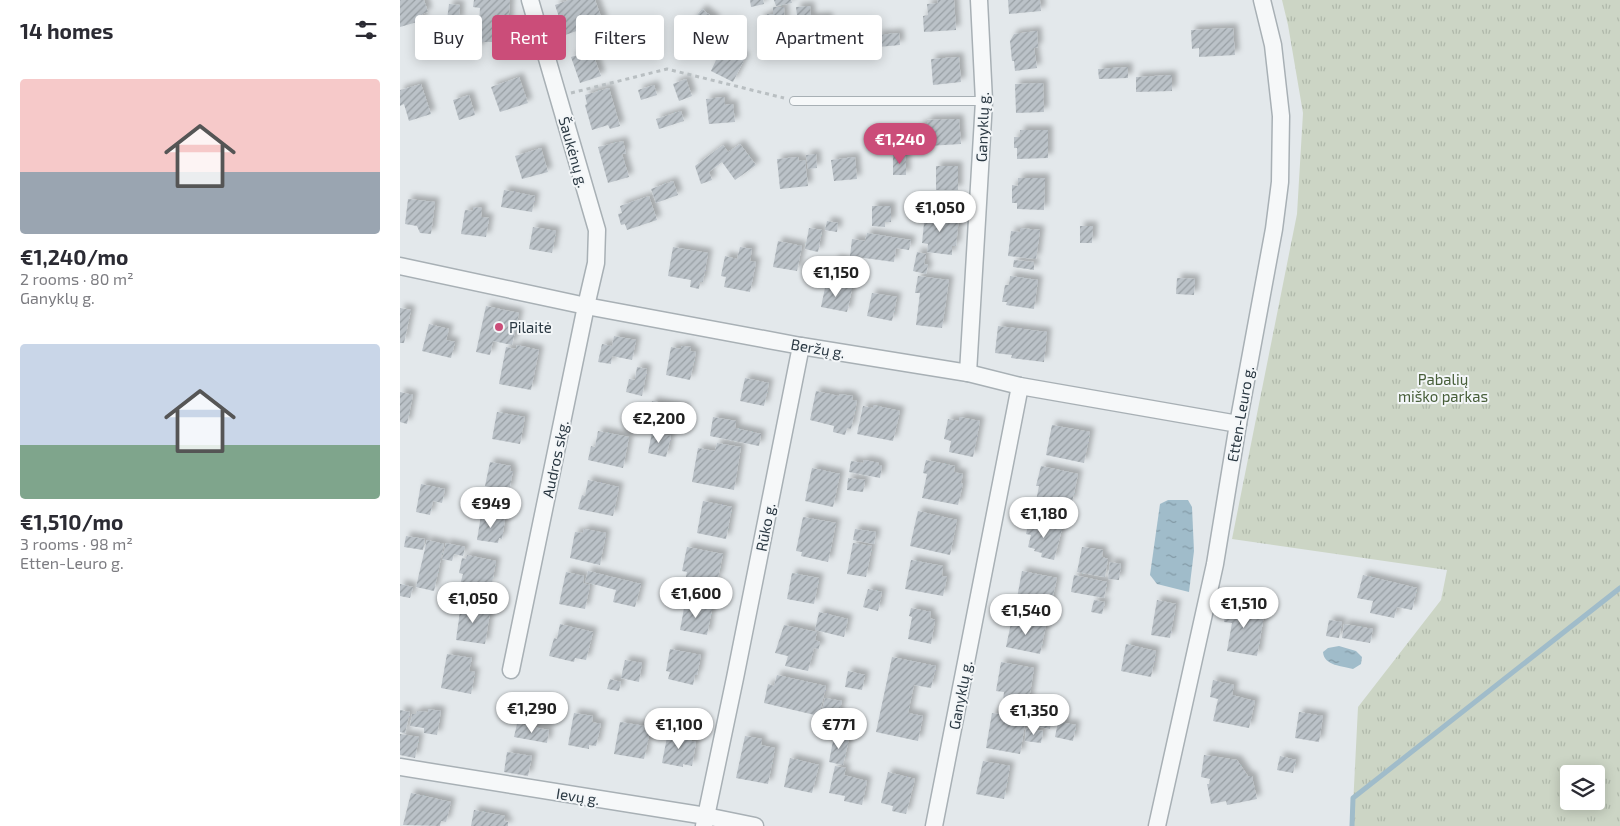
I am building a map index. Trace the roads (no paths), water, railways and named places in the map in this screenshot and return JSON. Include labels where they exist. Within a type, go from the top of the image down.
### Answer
[{"type":"street","name":"Šaukėnų g.","points":[[530,0],[597,230],[596,263],[586,306]]},
{"type":"street","name":"Ganyklų g.","points":[[968,373],[984,101],[980,0]]},
{"type":"street","name":"Etten-Leuro g.","points":[[1157,826],[1215,564],[1238,424],[1274,229],[1280,182],[1281,116],[1273,45],[1262,0]]},
{"type":"street","name":"Beržų g.","points":[[400,266],[586,306],[801,346],[968,373],[1020,386],[1238,424]]},
{"type":"street","name":"Audros skg.","points":[[511,670],[586,306]]},
{"type":"street","name":"Rūko g.","points":[[705,821],[801,346]]},
{"type":"street","name":"Ganyklų g.","points":[[934,826],[1020,386]]},
{"type":"street","name":"Ievų g.","points":[[400,768],[705,821],[755,826]]},
{"type":"lane","points":[[794,101],[984,101]]},
{"type":"water","points":[[1168,500],[1188,500],[1192,507],[1194,551],[1189,592],[1157,584],[1150,575],[1160,504]]},
{"type":"water","points":[[1339,646],[1356,651],[1362,657],[1361,664],[1353,669],[1330,663],[1324,657],[1323,652],[1328,648]]},
{"type":"waterway","points":[[1352,826],[1353,798],[1620,588]]},
{"type":"place","name":"Pilaitė","points":[[499,327]]},
{"type":"park label","name":"Pabalių miško parkas","points":[[1443,388]]}]
